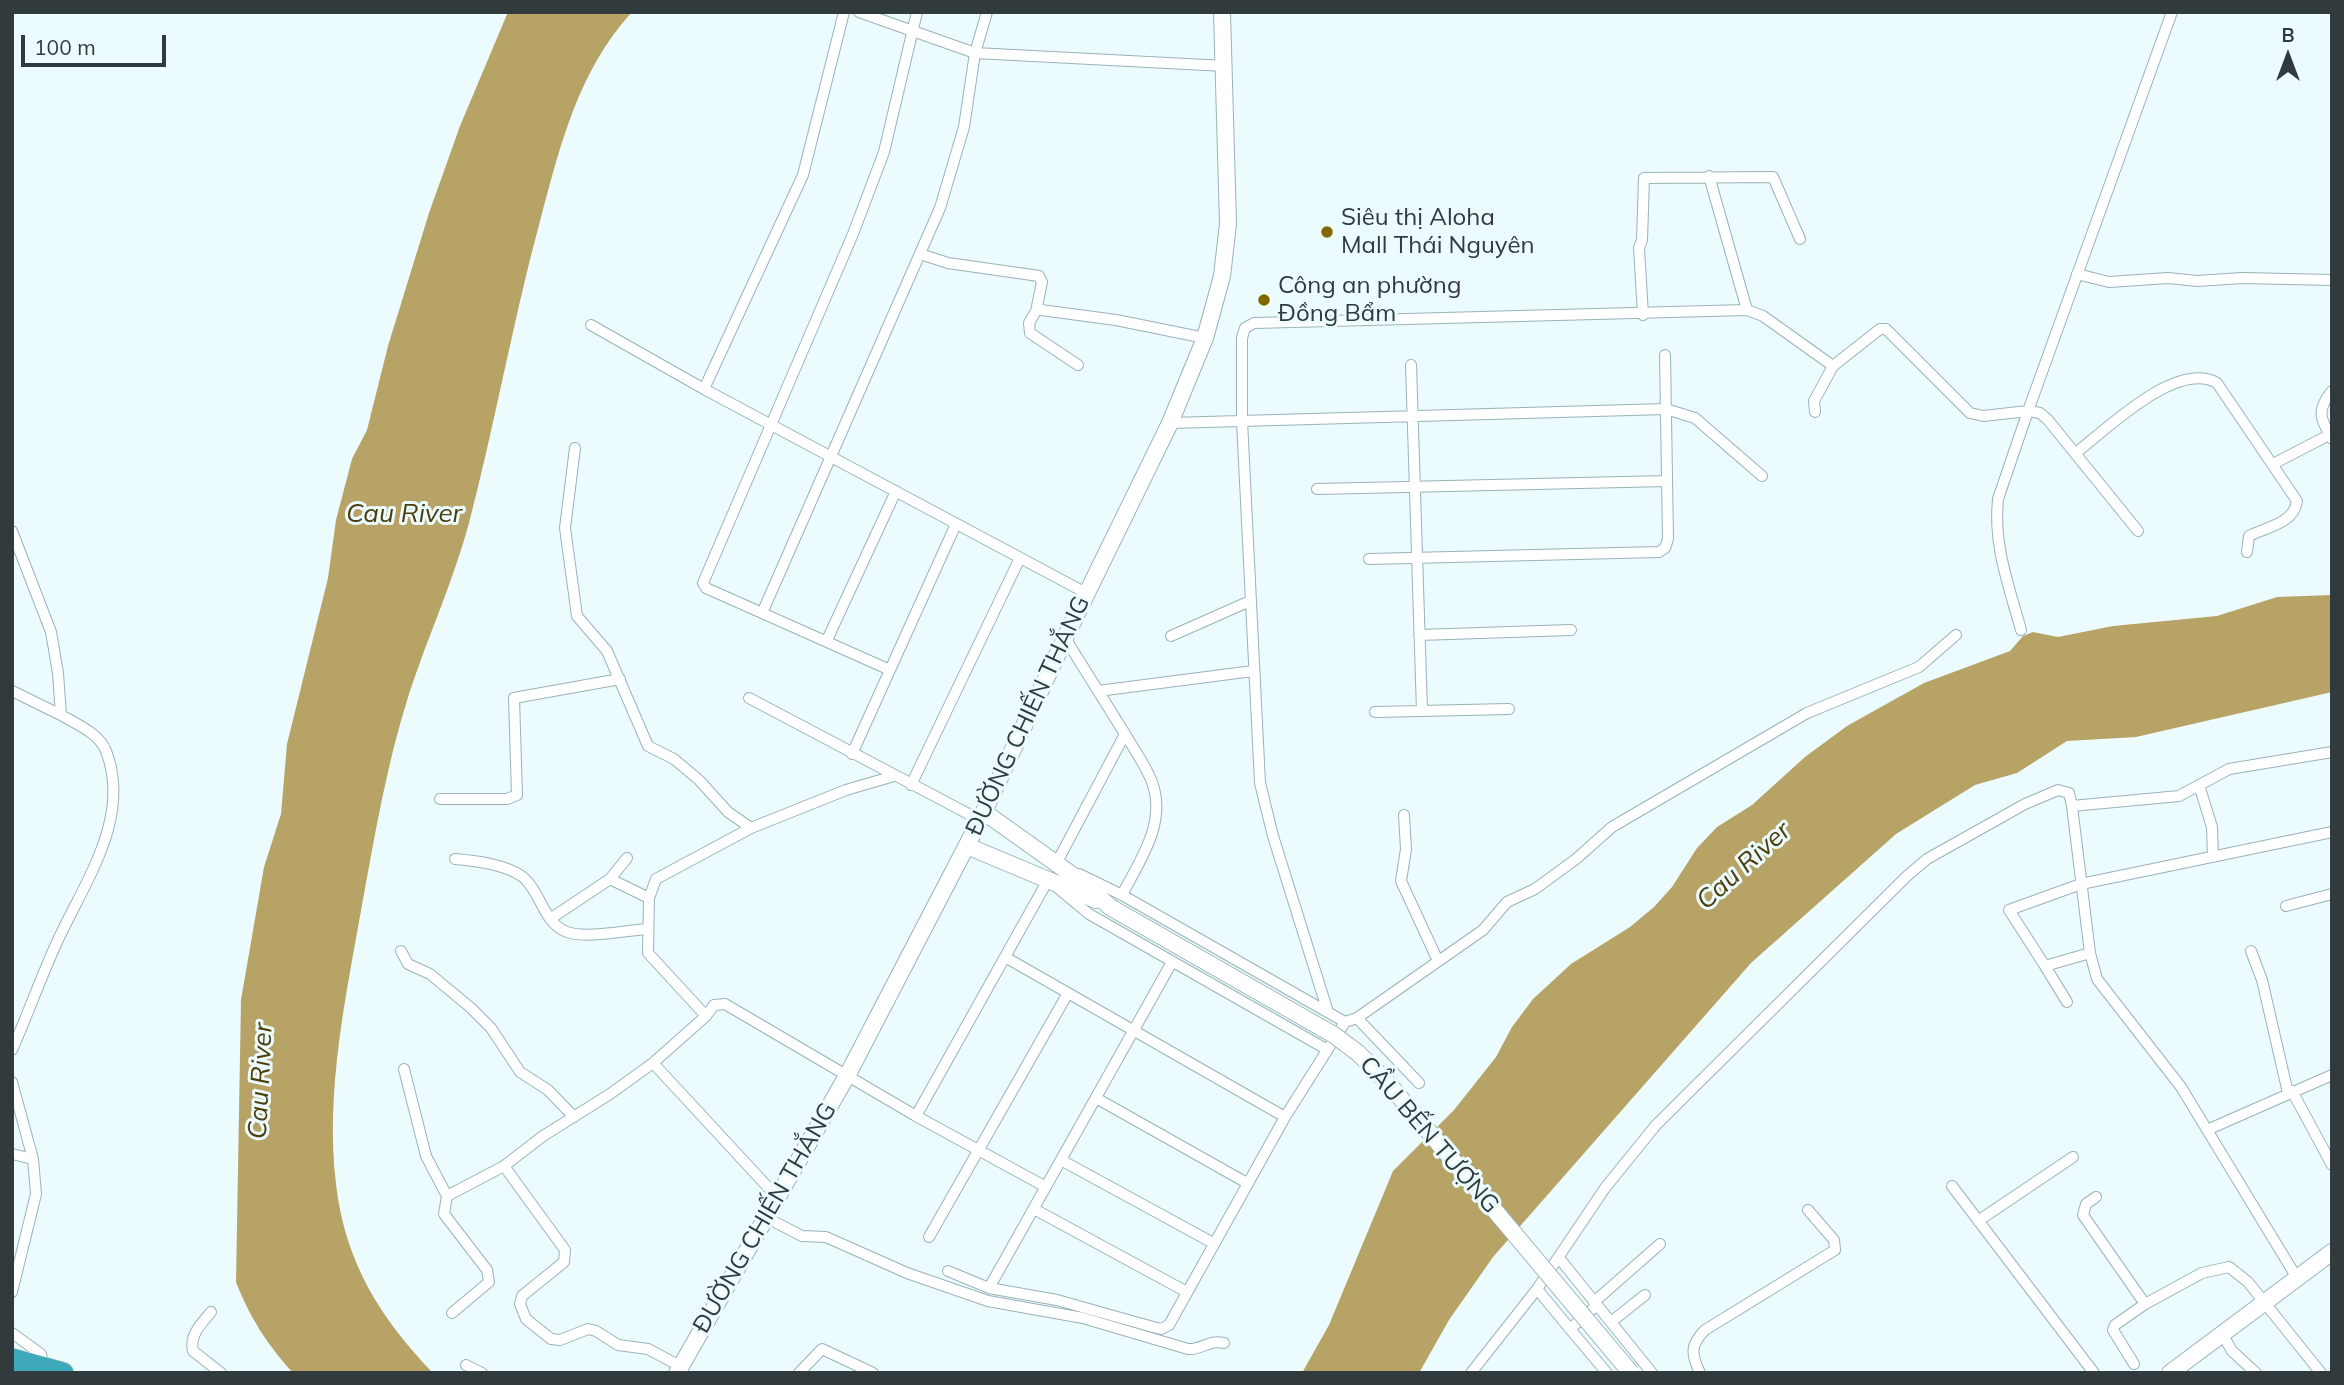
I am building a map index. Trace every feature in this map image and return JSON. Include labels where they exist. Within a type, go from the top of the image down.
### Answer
[{"type":"highway","points":[[12,1359],[53,1370]]},
{"type":"main road","name":"ĐƯỜNG CHIẾN THẮNG","points":[[678,1371],[848,1074],[967,846],[1086,593],[1170,423],[1205,338],[1222,276],[1228,224],[1223,12]]},
{"type":"main road","points":[[982,816],[1056,864],[1110,907]]},
{"type":"main road","points":[[967,846],[1110,907]]},
{"type":"main road","name":"CẦU BẾN TƯỢNG","points":[[1110,907],[1321,1027],[1358,1053],[1388,1083],[1631,1373]]},
{"type":"main road","points":[[2170,1373],[2332,1252]]},
{"type":"street","points":[[704,389],[803,175],[844,12]]},
{"type":"street","points":[[859,12],[975,53],[1225,66]]},
{"type":"street","points":[[890,670],[763,611],[706,588],[703,583],[848,246],[884,152],[917,12]]},
{"type":"street","points":[[763,611],[940,208],[964,127],[975,53],[987,12]]},
{"type":"street","points":[[2021,630],[1998,551],[1997,513],[2001,490],[2172,12]]},
{"type":"street","points":[[1643,314],[1639,248],[1642,241],[1642,182],[1648,176],[1773,177],[1800,239]]},
{"type":"street","points":[[1709,176],[1747,310]]},
{"type":"street","points":[[920,254],[948,263],[1039,276],[1042,282],[1037,309],[1029,323],[1030,333],[1079,365]]},
{"type":"street","points":[[2077,274],[2109,282],[2168,278],[2197,281],[2242,278],[2332,280]]},
{"type":"street","points":[[1037,309],[1116,320],[1205,338]]},
{"type":"street","points":[[1328,1012],[1260,783],[1242,421],[1241,338],[1245,328],[1254,323],[1747,310],[1763,316],[1833,366]]},
{"type":"street","points":[[591,325],[770,425],[1086,593]]},
{"type":"street","points":[[1815,412],[1814,401],[1833,366],[1883,328],[1970,413],[1983,416],[2028,411],[2040,413],[2049,419],[2138,531]]},
{"type":"street","points":[[1369,559],[1659,552],[1665,548],[1668,539],[1665,355]]},
{"type":"street","points":[[1411,365],[1422,711]]},
{"type":"street","points":[[2077,452],[2154,393],[2191,378],[2205,377],[2217,383],[2296,498],[2296,507],[2285,520],[2249,536],[2248,552]]},
{"type":"street","points":[[2273,464],[2331,437],[2319,409],[2332,391]]},
{"type":"street","points":[[1170,423],[1666,409],[1695,418],[1762,476]]},
{"type":"street","points":[[575,448],[565,528],[574,608],[607,651],[648,746],[674,759],[728,812],[751,828]]},
{"type":"street","points":[[1317,489],[1667,481]]},
{"type":"street","points":[[827,640],[896,491]]},
{"type":"street","points":[[852,754],[956,524]]},
{"type":"street","points":[[12,531],[51,632],[61,715]]},
{"type":"street","points":[[911,785],[1020,558]]},
{"type":"street","points":[[1171,636],[1250,601]]},
{"type":"street","points":[[1419,635],[1571,630]]},
{"type":"street","points":[[948,1271],[989,1288],[1057,1300],[1161,1329],[1175,1317],[1185,1292],[1284,1117],[1345,1022],[1357,1018],[1483,930],[1507,902],[1535,889],[1576,859],[1612,827],[1807,713],[1919,667],[1956,635]]},
{"type":"street","points":[[1065,638],[1153,783],[1155,831],[1122,895]]},
{"type":"street","points":[[1098,691],[1253,671]]},
{"type":"street","points":[[440,799],[507,799],[517,795],[514,698],[620,679]]},
{"type":"street","points":[[12,691],[95,735],[106,750],[112,789],[111,820],[105,844],[57,943],[12,1050]]},
{"type":"street","points":[[748,698],[911,785],[982,816]]},
{"type":"street","points":[[1375,712],[1509,709]]},
{"type":"street","points":[[1125,734],[1056,864],[1122,895],[1345,1022]]},
{"type":"street","points":[[2072,806],[2179,796],[2229,769],[2332,752]]},
{"type":"street","points":[[706,1016],[648,953],[649,898],[656,879],[751,828],[846,790],[894,776]]},
{"type":"street","points":[[2199,785],[2211,827],[2213,857]]},
{"type":"street","points":[[1471,1373],[1537,1289],[1605,1188],[1656,1125],[1907,876],[1927,859],[2036,799],[2064,790],[2069,793],[2072,806],[2090,953],[2097,979],[2181,1087],[2297,1278]]},
{"type":"street","points":[[1404,815],[1406,849],[1401,881],[1438,961]]},
{"type":"street","points":[[2067,1002],[2009,910],[2081,884],[2332,832]]},
{"type":"street","points":[[550,919],[610,879],[627,858]]},
{"type":"street","points":[[455,859],[491,864],[522,877],[550,919],[566,932],[578,934],[648,929]]},
{"type":"street","points":[[610,879],[649,898]]},
{"type":"street","points":[[916,1116],[1048,880],[1089,914],[1326,1049]]},
{"type":"street","points":[[2286,906],[2332,894]]},
{"type":"street","points":[[401,951],[408,964],[430,974],[471,1008],[491,1028],[520,1072],[548,1090],[573,1117]]},
{"type":"street","points":[[2251,951],[2262,980],[2290,1092],[2332,1165]]},
{"type":"street","points":[[2045,966],[2090,953]]},
{"type":"street","points":[[1005,957],[1284,1117]]},
{"type":"street","points":[[989,1288],[1172,962]]},
{"type":"street","points":[[929,1237],[1068,993]]},
{"type":"street","points":[[447,1196],[504,1166],[653,1063],[706,1016],[714,1005],[725,1004],[916,1116],[1046,1187]]},
{"type":"street","points":[[1357,1018],[1419,1083]]},
{"type":"street","points":[[653,1063],[777,1197]]},
{"type":"street","points":[[404,1069],[426,1156],[447,1196],[444,1214],[487,1270],[489,1282],[452,1313]]},
{"type":"street","points":[[2207,1130],[2332,1075]]},
{"type":"street","points":[[12,1082],[33,1159],[36,1194],[12,1292]]},
{"type":"street","points":[[1096,1098],[1247,1183]]},
{"type":"street","points":[[12,1154],[33,1159]]},
{"type":"street","points":[[1979,1221],[2073,1157]]},
{"type":"street","points":[[1061,1160],[1213,1243]]},
{"type":"street","points":[[504,1166],[565,1250],[564,1262],[522,1296],[520,1304],[526,1319],[551,1339],[560,1340],[588,1329],[596,1331],[618,1345],[648,1349],[678,1371]]},
{"type":"street","points":[[1952,1186],[2094,1373]]},
{"type":"street","points":[[2096,1197],[2086,1204],[2083,1215],[2145,1304]]},
{"type":"street","points":[[1034,1209],[1185,1292]]},
{"type":"street","points":[[1700,1373],[1692,1349],[1694,1341],[1705,1330],[1835,1250],[1834,1240],[1808,1210]]},
{"type":"street","points":[[765,1217],[802,1236],[826,1237],[907,1273],[988,1301],[1083,1318],[1188,1349],[1194,1350],[1211,1342],[1224,1343]]},
{"type":"street","points":[[1570,1329],[1660,1244]]},
{"type":"street","points":[[1559,1258],[1652,1373]]},
{"type":"street","points":[[2134,1364],[2113,1330],[2115,1325],[2145,1304],[2202,1273],[2223,1267],[2248,1282],[2321,1373]]},
{"type":"street","points":[[1537,1289],[1607,1373]]},
{"type":"street","points":[[1611,1322],[1645,1296]]},
{"type":"street","points":[[211,1312],[198,1327],[191,1345],[193,1351],[221,1373]]},
{"type":"street","points":[[12,1333],[41,1354],[53,1370]]},
{"type":"street","points":[[2223,1335],[2232,1351],[2256,1373]]},
{"type":"street","points":[[799,1373],[822,1349],[873,1373]]},
{"type":"street","points":[[466,1365],[482,1373]]},
{"type":"water","name":"Cau River","points":[[508,12],[632,12],[613,35],[584,84],[555,165],[521,296],[469,523],[409,694],[394,746],[344,1009],[333,1114],[333,1149],[341,1212],[357,1264],[381,1310],[433,1373],[293,1373],[260,1330],[236,1282],[241,1000],[264,867],[281,814],[287,744],[328,578],[336,520],[352,459],[367,430],[388,346],[429,213],[460,126]]},
{"type":"water","name":"Cau River","points":[[2332,595],[2332,692],[2136,737],[2067,741],[2017,773],[1975,785],[1896,834],[1751,963],[1493,1257],[1449,1320],[1419,1373],[1302,1373],[1329,1325],[1393,1171],[1454,1110],[1496,1057],[1512,1027],[1533,999],[1571,964],[1630,927],[1654,907],[1672,887],[1697,848],[1717,827],[1752,805],[1805,757],[1847,726],[1924,683],[2010,651],[2023,636],[2033,632],[2058,637],[2113,626],[2217,616],[2277,597]]},
{"type":"place","name":"Siêu thị Aloha Mall Thái Nguyên","points":[[1327,232]]},
{"type":"place","name":"Công an phường Đồng Bẩm","points":[[1264,300]]}]
